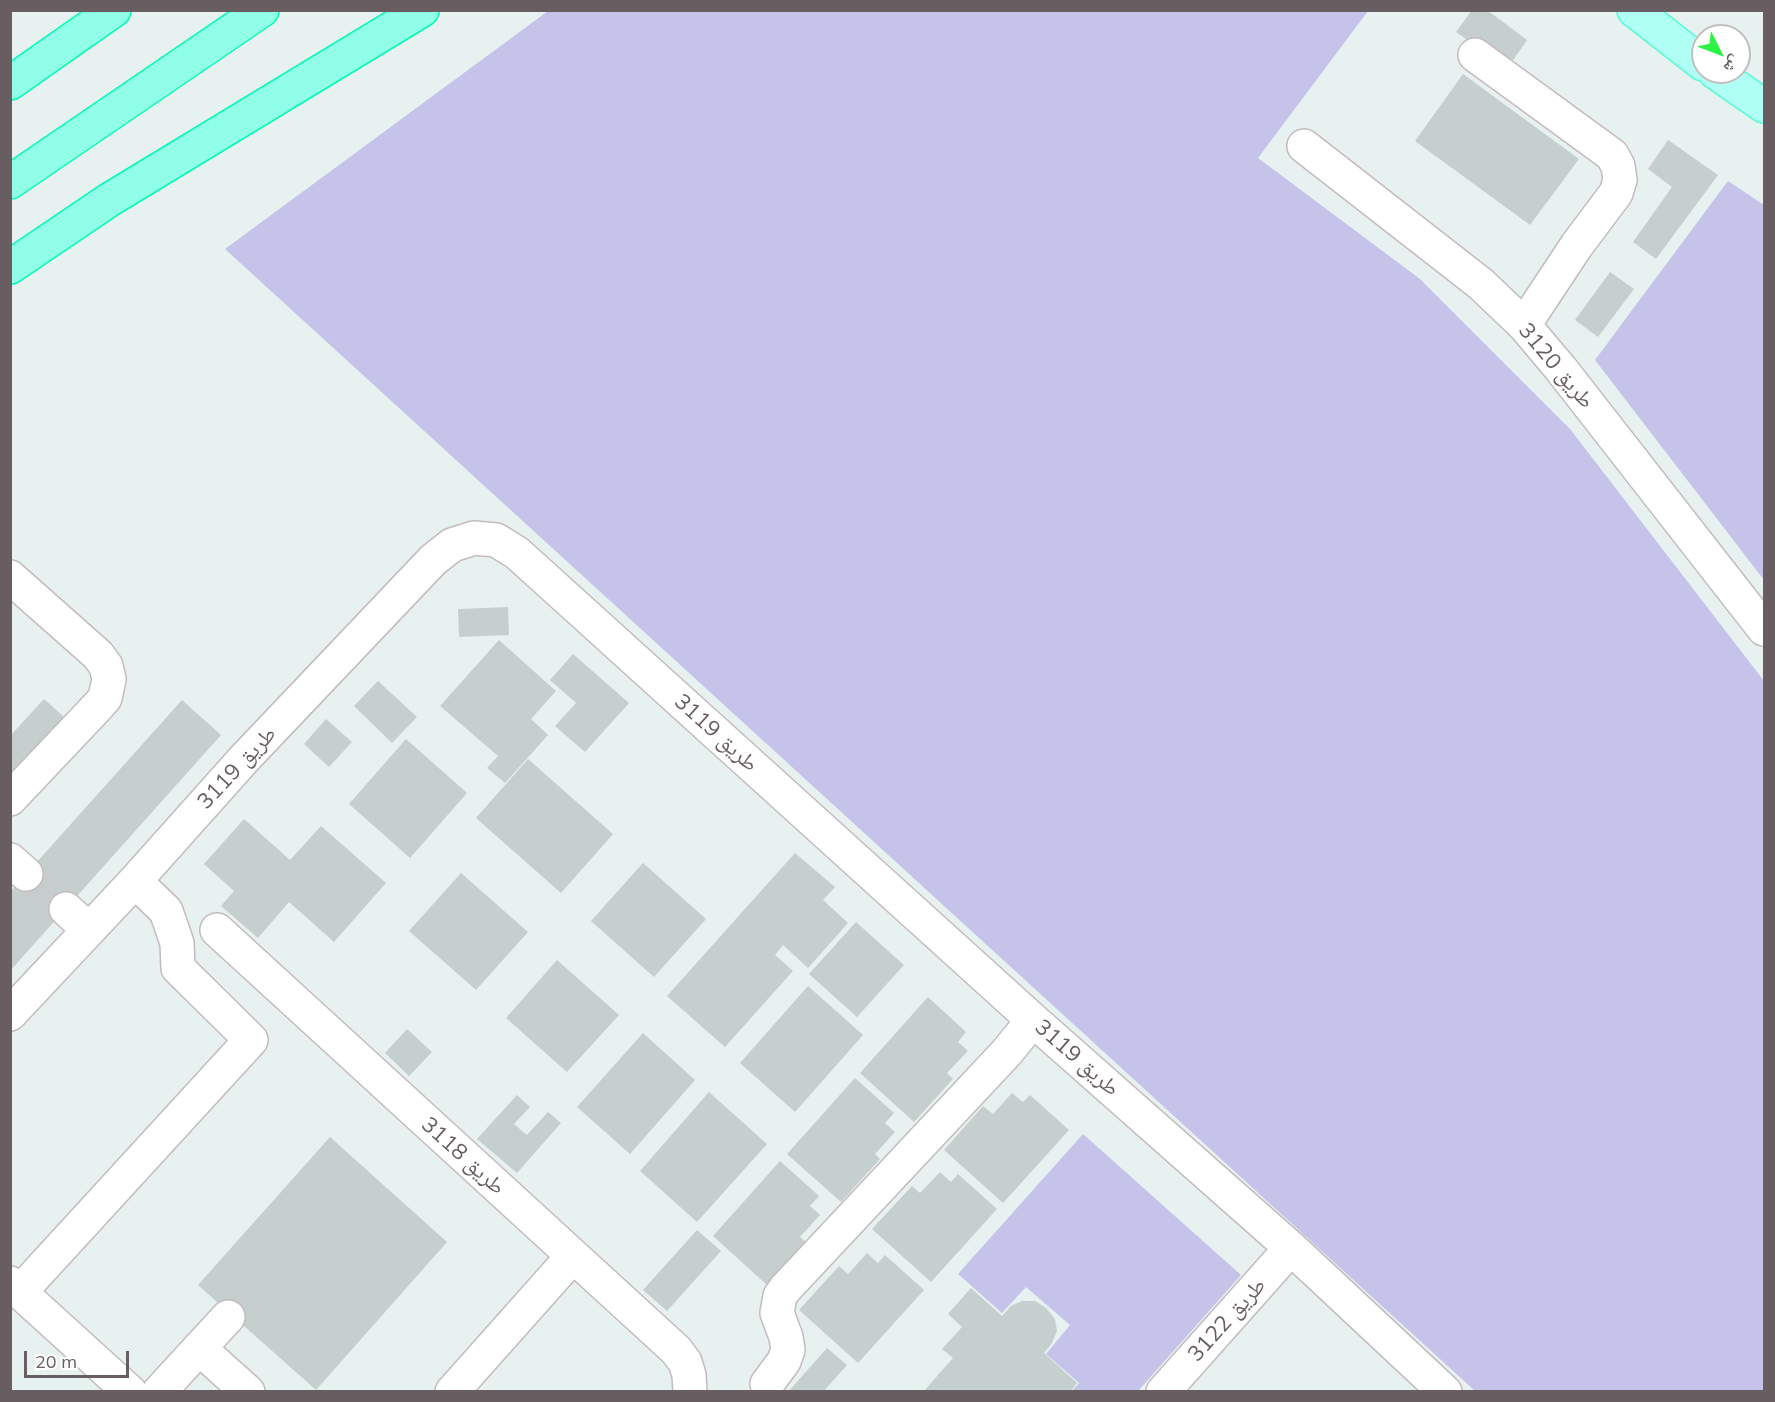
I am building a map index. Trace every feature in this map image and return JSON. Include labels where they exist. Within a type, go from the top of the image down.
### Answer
[{"type":"highway","points":[[10,83],[114,10]]},
{"type":"highway","points":[[10,182],[262,10]]},
{"type":"highway","points":[[372,40],[410,10]]},
{"type":"highway","points":[[10,267],[109,200],[422,10]]},
{"type":"main road","points":[[1634,10],[1691,55]]},
{"type":"main road","points":[[1732,84],[1764,106]]},
{"type":"street","points":[[1475,55],[1607,151],[1618,166],[1620,180],[1616,193],[1577,245],[1524,325]]},
{"type":"street","name":"طريق 3120","points":[[1304,146],[1481,284],[1524,325],[1764,629]]},
{"type":"street","name":"طريق 3119","points":[[10,1014],[77,919],[135,881],[244,759],[433,560],[452,545],[474,538],[496,540],[517,553],[1033,1020],[1291,1248],[1445,1392]]},
{"type":"street","points":[[10,577],[98,655],[106,666],[109,679],[105,698],[10,800]]},
{"type":"street","points":[[130,1392],[15,1287],[250,1040],[178,968],[177,943],[166,911],[135,881]]},
{"type":"street","name":"طريق 3118","points":[[217,930],[676,1350],[687,1368],[690,1392]]},
{"type":"street","points":[[767,1384],[784,1361],[788,1350],[777,1313],[780,1296],[785,1289],[1007,1052],[1033,1020]]},
{"type":"street","name":"طريق 3122","points":[[1162,1392],[1291,1248]]},
{"type":"street","points":[[452,1392],[573,1256]]},
{"type":"street","points":[[159,1392],[228,1317]]},
{"type":"street","points":[[199,1348],[248,1392]]},
{"type":"shaded area","points":[[548,11],[1368,11],[1258,158],[1420,279],[1570,429],[1764,681],[1764,1391],[1475,1391],[225,249]]},
{"type":"shaded area","points":[[1728,181],[1764,205],[1764,580],[1595,360]]},
{"type":"shaded area","points":[[1083,1134],[1241,1275],[1138,1391],[1072,1391],[1079,1383],[1046,1354],[1070,1325],[1026,1287],[1002,1313],[958,1274]]},
{"type":"building","points":[[1472,10],[1487,10],[1527,40],[1507,69],[1456,32]]},
{"type":"building","points":[[1463,74],[1579,159],[1530,225],[1415,141]]},
{"type":"building","points":[[1668,140],[1718,175],[1656,259],[1633,242],[1672,187],[1648,169]]},
{"type":"building","points":[[1610,272],[1634,289],[1598,337],[1575,320]]},
{"type":"building","points":[[508,607],[509,635],[459,637],[458,609]]},
{"type":"building","points":[[499,640],[556,691],[531,719],[548,735],[505,783],[487,768],[498,756],[440,706]]},
{"type":"building","points":[[573,654],[629,703],[585,752],[555,726],[576,703],[550,680]]},
{"type":"building","points":[[378,681],[417,717],[392,743],[354,706]]},
{"type":"building","points":[[44,699],[64,717],[10,777],[10,736]]},
{"type":"building","points":[[182,700],[221,735],[10,971],[10,892]]},
{"type":"building","points":[[326,719],[352,742],[329,767],[304,744]]},
{"type":"building","points":[[406,739],[467,793],[410,858],[349,804]]},
{"type":"building","points":[[528,759],[613,834],[561,893],[476,818]]},
{"type":"building","points":[[244,819],[290,860],[321,826],[386,883],[334,942],[289,902],[258,938],[221,906],[234,891],[204,864]]},
{"type":"building","points":[[795,853],[835,887],[823,900],[848,923],[808,968],[783,945],[775,955],[793,971],[725,1047],[667,996]]},
{"type":"building","points":[[643,863],[706,919],[654,977],[591,921]]},
{"type":"building","points":[[461,873],[528,932],[476,990],[409,931]]},
{"type":"building","points":[[856,922],[904,965],[857,1017],[809,974]]},
{"type":"building","points":[[557,960],[619,1015],[567,1072],[506,1018]]},
{"type":"building","points":[[808,986],[863,1035],[795,1112],[740,1063]]},
{"type":"building","points":[[928,997],[966,1032],[958,1042],[968,1051],[947,1073],[953,1079],[914,1122],[860,1073]]},
{"type":"building","points":[[407,1029],[432,1052],[409,1076],[385,1053]]},
{"type":"building","points":[[643,1033],[695,1080],[630,1154],[577,1107]]},
{"type":"building","points":[[855,1078],[894,1113],[885,1123],[895,1132],[875,1154],[880,1159],[841,1202],[787,1154]]},
{"type":"building","points":[[709,1092],[767,1144],[697,1222],[640,1171]]},
{"type":"building","points":[[1012,1093],[1023,1102],[1030,1095],[1069,1130],[1003,1203],[944,1150],[983,1106],[993,1114]]},
{"type":"building","points":[[517,1095],[530,1107],[514,1124],[527,1135],[548,1112],[561,1123],[517,1173],[477,1139]]},
{"type":"building","points":[[330,1137],[447,1242],[316,1390],[198,1285]]},
{"type":"building","points":[[780,1161],[819,1196],[810,1206],[820,1215],[800,1237],[806,1242],[767,1285],[713,1236]]},
{"type":"building","points":[[940,1172],[951,1182],[958,1174],[997,1209],[931,1282],[872,1229],[912,1186],[920,1193]]},
{"type":"building","points":[[697,1230],[721,1251],[667,1311],[643,1290]]},
{"type":"building","points":[[867,1253],[878,1263],[885,1255],[924,1290],[858,1363],[799,1310],[839,1266],[848,1274]]},
{"type":"building","points":[[971,1288],[1002,1316],[1011,1306],[1022,1301],[1035,1301],[1046,1308],[1055,1319],[1057,1331],[1052,1343],[1044,1353],[1077,1383],[1070,1392],[923,1392],[953,1358],[942,1349],[962,1327],[948,1314]]},
{"type":"building","points":[[827,1348],[847,1365],[823,1392],[788,1392]]},
{"type":"tunnel","points":[[26,874],[66,909]]}]
